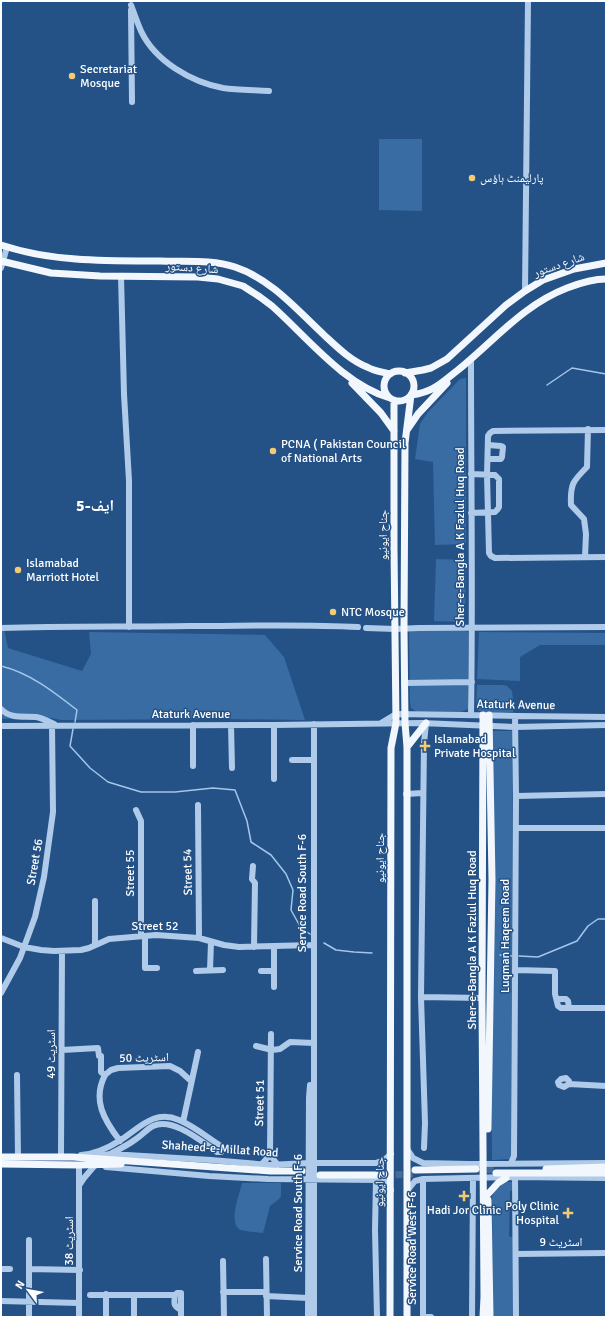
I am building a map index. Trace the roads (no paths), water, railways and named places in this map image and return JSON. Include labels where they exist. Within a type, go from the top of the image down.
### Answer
[{"type":"main road","name":"شارع دستور","points":[[4,246],[41,255],[74,259],[220,263],[236,267],[262,280],[280,293],[348,356],[367,367],[390,374]]},
{"type":"main road","name":"شارع دستور","points":[[2,263],[50,273],[100,276],[198,277],[218,279],[243,286],[272,306],[344,374],[371,391],[392,399]]},
{"type":"main road","name":"شارع دستور","points":[[405,373],[431,368],[447,359],[506,305],[525,290],[543,280],[574,269],[606,263]]},
{"type":"main road","name":"شارع دستور","points":[[411,395],[428,391],[438,386],[518,317],[550,295],[581,283],[606,279]]},
{"type":"main road","points":[[398,371],[409,375],[414,387],[411,395],[404,400],[392,399],[387,395],[384,386],[390,374],[398,371]]},
{"type":"main road","points":[[406,431],[418,414],[448,382],[455,372]]},
{"type":"main road","points":[[344,374],[381,412],[394,431]]},
{"type":"main road","name":"جناح ایونیو","points":[[407,1317],[407,747],[405,723],[404,629],[405,443],[411,395]]},
{"type":"main road","name":"جناح ایونیو","points":[[390,1317],[391,748],[396,724],[394,431],[392,399]]},
{"type":"main road","name":"Sher-e-Bangla A K Fazlul Huq Road","points":[[486,715],[482,998],[486,1164]]},
{"type":"main road","points":[[407,747],[426,723]]},
{"type":"main road","name":"Sher-e-Bangla A K Fazlul Huq Road","points":[[486,725],[492,886],[486,1164]]},
{"type":"main road","points":[[67,1156],[68,1164]]},
{"type":"main road","name":"Shaheed-e-Millat Road","points":[[1,1157],[67,1156],[95,1161],[302,1173]]},
{"type":"main road","name":"Shaheed-e-Millat Road","points":[[1,1164],[79,1165],[95,1161]]},
{"type":"main road","points":[[483,1317],[486,1164]]},
{"type":"main road","points":[[606,1167],[497,1172],[606,1173]]},
{"type":"main road","points":[[415,1172],[475,1174]]},
{"type":"main road","name":"Shaheed-e-Millat Road","points":[[315,1176],[385,1173]]},
{"type":"main road","points":[[486,1177],[488,1194],[490,1317]]},
{"type":"main road","points":[[488,1194],[506,1178]]},
{"type":"street","points":[[525,290],[528,1]]},
{"type":"street","points":[[131,3],[141,32],[152,48],[167,62],[184,74],[202,83],[225,88],[269,91]]},
{"type":"street","points":[[131,3],[132,102]]},
{"type":"street","points":[[2,263],[4,246]]},
{"type":"street","points":[[121,276],[124,394],[129,481],[129,627]]},
{"type":"street","name":"Sher-e-Bangla A K Fazlul Huq Road","points":[[471,359],[471,715]]},
{"type":"street","points":[[585,557],[586,534],[584,519],[571,505],[570,492],[572,482],[587,467],[588,429]]},
{"type":"street","points":[[606,430],[493,431],[488,436],[487,475],[487,513],[489,553],[491,556],[495,558],[606,557]]},
{"type":"street","points":[[488,445],[503,447],[501,459],[488,459]]},
{"type":"street","points":[[470,513],[495,512],[499,507],[499,479],[495,475],[471,474]]},
{"type":"street","points":[[1,628],[67,626],[358,627]]},
{"type":"street","points":[[366,628],[606,627]]},
{"type":"street","points":[[404,683],[472,682]]},
{"type":"street","points":[[1,709],[8,714],[21,717],[36,717],[54,726]]},
{"type":"street","points":[[380,724],[396,714]]},
{"type":"street","name":"Ataturk Avenue","points":[[396,714],[606,717]]},
{"type":"street","name":"Luqman Haqeem Road","points":[[511,1163],[514,1156],[516,970],[515,716]]},
{"type":"street","name":"Ataturk Avenue","points":[[1,726],[405,723],[515,727],[606,725]]},
{"type":"street","points":[[424,1148],[425,1123],[420,998],[424,743],[426,723]]},
{"type":"street","name":"Service Road South F-6","points":[[314,724],[314,1062],[309,1098],[311,1163],[315,1176],[314,1317]]},
{"type":"street","points":[[193,725],[193,766]]},
{"type":"street","points":[[231,725],[232,768]]},
{"type":"street","points":[[274,725],[274,779]]},
{"type":"street","name":"Street 56","points":[[1,993],[20,958],[41,894],[51,832],[54,790],[54,726]]},
{"type":"street","points":[[292,760],[313,760]]},
{"type":"street","points":[[406,794],[423,794]]},
{"type":"street","points":[[516,796],[606,794]]},
{"type":"street","name":"Street 54","points":[[198,805],[199,938]]},
{"type":"street","name":"Street 55","points":[[136,810],[141,821],[145,968],[156,968]]},
{"type":"street","points":[[516,828],[606,828]]},
{"type":"street","points":[[253,866],[252,879],[255,883],[254,947]]},
{"type":"street","points":[[95,901],[95,945]]},
{"type":"street","name":"Street 52","points":[[1,938],[24,947],[40,950],[62,951],[89,948],[109,939],[169,935],[199,938],[211,942],[239,947],[313,945]]},
{"type":"street","points":[[210,970],[211,942]]},
{"type":"street","points":[[274,946],[274,987]]},
{"type":"street","name":"اسٹریٹ 49","points":[[62,951],[62,1050],[67,1156]]},
{"type":"street","points":[[196,971],[223,970]]},
{"type":"street","points":[[261,971],[274,970]]},
{"type":"street","points":[[516,970],[555,971],[555,994],[557,1002],[559,999],[566,999],[568,1001],[569,1008],[606,1008]]},
{"type":"street","points":[[420,998],[482,998]]},
{"type":"street","name":"Street 51","points":[[270,1155],[271,1034]]},
{"type":"street","points":[[256,1046],[272,1050],[280,1049],[290,1042],[314,1043]]},
{"type":"street","points":[[62,1050],[98,1048],[99,1056],[101,1056],[103,1073],[99,1092],[101,1112],[111,1130],[120,1141]]},
{"type":"street","points":[[183,1122],[198,1052]]},
{"type":"street","name":"اسٹریٹ 50","points":[[103,1073],[118,1068],[170,1066],[180,1071],[191,1081]]},
{"type":"street","points":[[17,1075],[18,1157]]},
{"type":"street","points":[[569,1084],[606,1086]]},
{"type":"street","points":[[67,1156],[89,1154],[120,1141],[142,1125],[155,1118],[168,1117],[183,1122],[222,1146],[223,1149],[221,1152],[217,1152],[180,1128],[165,1124],[153,1126],[130,1143],[110,1154]]},
{"type":"street","points":[[407,1149],[412,1158],[423,1163],[606,1163]]},
{"type":"street","name":"Shaheed-e-Millat Road","points":[[376,1180],[315,1176],[268,1179],[209,1176],[103,1167],[95,1161],[110,1154],[212,1160],[261,1165],[376,1163],[383,1161],[391,1154]]},
{"type":"street","points":[[261,1165],[270,1155],[278,1165]]},
{"type":"street","points":[[514,1156],[518,1163]]},
{"type":"street","points":[[80,1184],[95,1161]]},
{"type":"street","name":"اسٹریٹ 38","points":[[79,1165],[79,1317]]},
{"type":"street","points":[[407,1191],[415,1180],[475,1174],[486,1177],[506,1178],[606,1178]]},
{"type":"street","points":[[472,1317],[475,1174]]},
{"type":"street","name":"Service Road South F-6","points":[[308,1317],[315,1176]]},
{"type":"street","points":[[515,1177],[516,1317]]},
{"type":"street","name":"Service Road West F-6","points":[[423,1179],[423,1317]]},
{"type":"street","points":[[377,1317],[374,1230],[376,1180],[384,1181],[391,1190]]},
{"type":"street","points":[[28,1317],[29,1240]]},
{"type":"street","name":"اسٹریٹ 9","points":[[516,1254],[606,1253]]},
{"type":"street","points":[[266,1258],[267,1317]]},
{"type":"street","points":[[223,1261],[224,1317]]},
{"type":"street","points":[[1,1269],[10,1269]]},
{"type":"street","points":[[29,1269],[80,1270]]},
{"type":"street","points":[[223,1292],[308,1298]]},
{"type":"street","points":[[106,1294],[106,1317]]},
{"type":"street","points":[[90,1295],[175,1295],[174,1305],[181,1314]]},
{"type":"street","points":[[134,1295],[134,1317]]},
{"type":"street","points":[[1,1301],[79,1303]]},
{"type":"street","points":[[423,1317],[432,1317]]},
{"type":"waterway","points":[[547,385],[572,368],[606,374]]},
{"type":"waterway","points":[[1,666],[32,678],[60,697],[77,710],[75,722]]},
{"type":"waterway","points":[[73,729],[70,746],[90,768],[108,782],[141,792],[175,792],[213,788],[235,790],[247,821],[251,842],[271,855],[286,874],[293,890],[291,910],[301,928],[310,934]]},
{"type":"waterway","points":[[519,956],[538,957],[577,941],[588,926],[598,919],[606,919]]},
{"type":"waterway","points":[[324,943],[336,950],[372,953]]},
{"type":"waterway","points":[[500,955],[512,956]]},
{"type":"tunnel","points":[[476,1169],[497,1170]]},
{"type":"tunnel","points":[[385,1175],[416,1174]]},
{"type":"place","name":"Secretariat Mosque","points":[[72,76]]},
{"type":"place","name":"پارلیمنٹ ہاؤس","points":[[472,178]]},
{"type":"place","name":"PCNA ( Pakistan Council of National Arts","points":[[273,451]]},
{"type":"place","name":"Islamabad Marriott Hotel","points":[[18,570]]},
{"type":"place","name":"NTC Mosque","points":[[333,612]]},
{"type":"place","name":"Islamabad Private Hospital","points":[[425,746]]},
{"type":"place","name":"Hadi Jor Clinic","points":[[464,1196]]},
{"type":"place","name":"Poly Clinic Hospital","points":[[568,1213]]},
{"type":"district","name":"ایف-5","points":[[95,506]]}]
